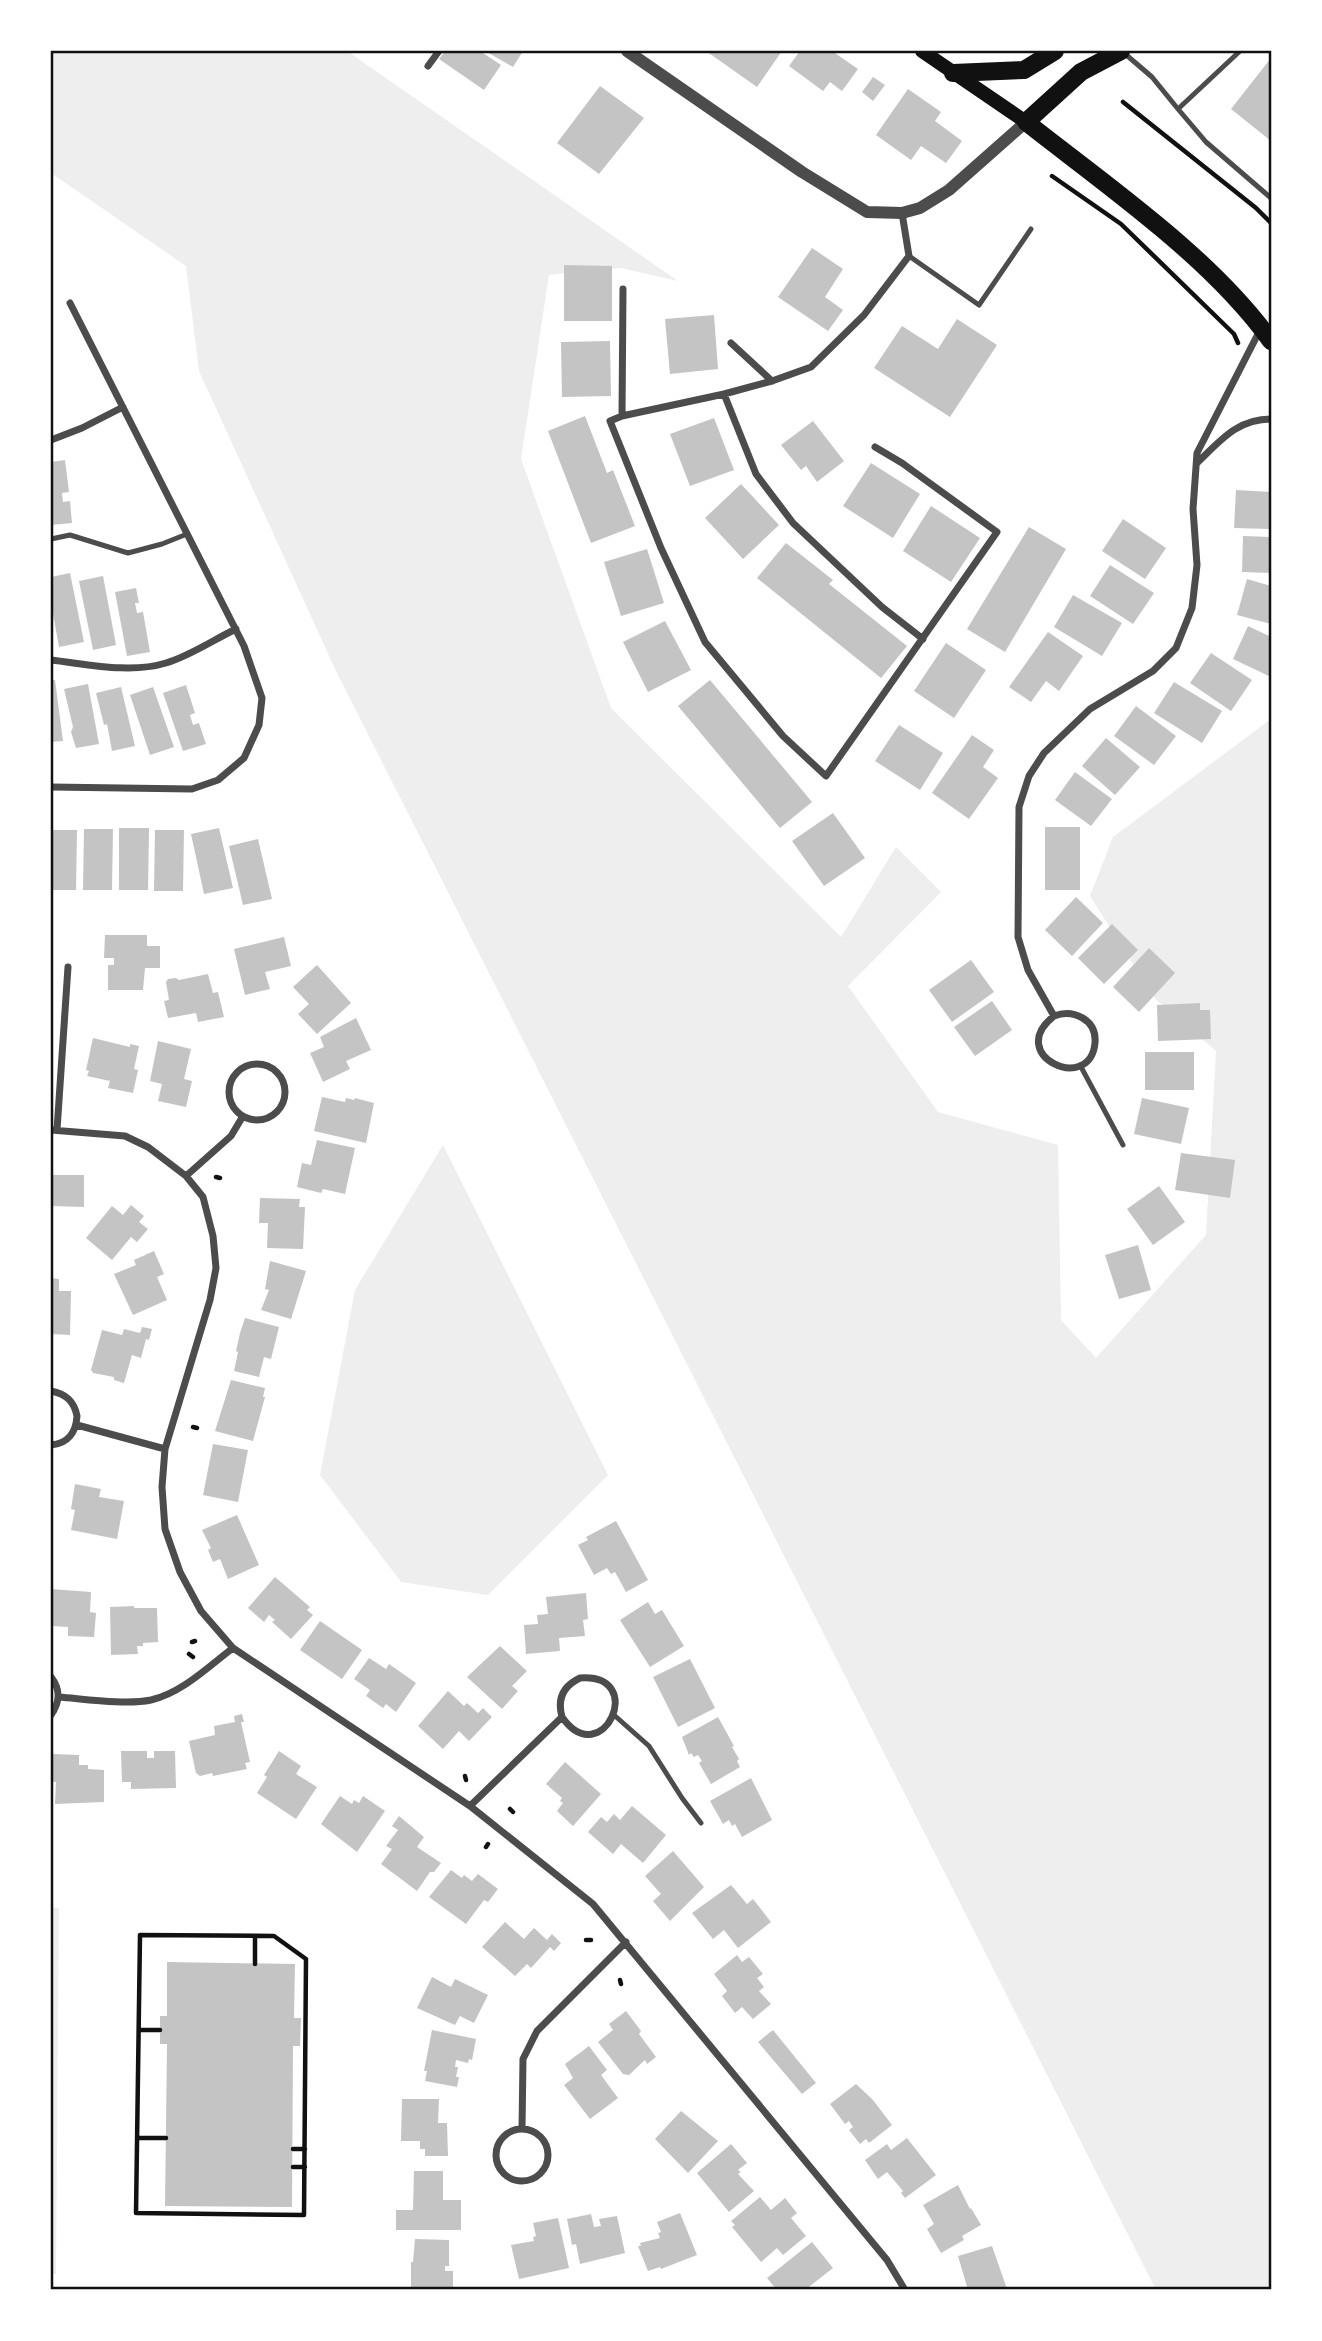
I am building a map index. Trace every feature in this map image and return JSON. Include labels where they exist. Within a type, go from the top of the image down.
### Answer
[{"type":"main road","points":[[922,51],[1026,122],[1159,227],[1213,276],[1266,334]]},
{"type":"main road","points":[[953,73],[1024,70],[1055,51]]},
{"type":"main road","points":[[1026,122],[1081,72],[1122,51]]},
{"type":"street","points":[[428,66],[439,51]]},
{"type":"street","points":[[627,51],[840,197],[867,212],[902,213],[919,208],[949,190],[1026,122]]},
{"type":"street","points":[[875,447],[902,463],[997,532],[826,776],[783,736],[705,642],[661,548],[610,421],[724,394],[811,367],[864,315],[909,256],[902,213]]},
{"type":"street","points":[[622,416],[624,289]]},
{"type":"street","points":[[51,787],[192,789],[218,780],[244,758],[260,724],[262,698],[256,676],[236,629],[70,303]]},
{"type":"street","points":[[1054,1016],[1028,970],[1018,937],[1019,807],[1029,776],[1044,753],[1090,709],[1153,671],[1176,648],[1192,608],[1197,565],[1193,509],[1197,453],[1246,357],[1266,334]]},
{"type":"street","points":[[731,342],[772,381]]},
{"type":"street","points":[[724,394],[755,474],[793,523],[882,607],[923,639]]},
{"type":"street","points":[[51,440],[82,428],[122,407]]},
{"type":"street","points":[[1196,463],[1239,426],[1255,419],[1271,419]]},
{"type":"street","points":[[51,660],[147,667],[168,663],[236,629]]},
{"type":"street","points":[[68,967],[54,1130],[125,1136],[148,1147],[186,1176],[203,1197],[212,1236],[216,1268],[210,1300],[165,1449],[162,1487],[165,1529],[180,1572],[201,1611],[233,1648],[470,1806],[593,1904],[887,2260],[905,2290]]},
{"type":"street","points":[[1073,1013],[1089,1023],[1095,1041],[1088,1059],[1080,1065],[1071,1068],[1052,1064],[1040,1049],[1041,1030],[1054,1016],[1073,1013]]},
{"type":"street","points":[[253,1064],[272,1067],[284,1082],[285,1092],[279,1110],[262,1120],[243,1116],[230,1101],[229,1091],[235,1073],[253,1064]]},
{"type":"street","points":[[186,1176],[231,1136],[243,1116]]},
{"type":"street","points":[[51,1391],[70,1399],[75,1407],[77,1425],[66,1441],[51,1445]]},
{"type":"street","points":[[77,1425],[165,1449]]},
{"type":"street","points":[[59,1698],[151,1700],[184,1685],[233,1648]]},
{"type":"street","points":[[51,1677],[58,1688],[59,1698],[51,1715]]},
{"type":"street","points":[[590,1677],[608,1685],[614,1694],[614,1715],[604,1729],[595,1733],[576,1731],[562,1717],[559,1708],[565,1689],[580,1678],[590,1677]]},
{"type":"street","points":[[470,1806],[562,1717]]},
{"type":"street","points":[[522,2129],[523,2059],[537,2031],[626,1942]]},
{"type":"street","points":[[522,2129],[539,2136],[545,2143],[548,2160],[539,2176],[522,2181],[505,2175],[499,2168],[497,2151],[506,2136],[522,2129]]},
{"type":"lane","points":[[1122,51],[1152,78],[1206,142],[1271,198]]},
{"type":"lane","points":[[1178,109],[1240,51]]},
{"type":"lane","points":[[909,256],[979,305],[1031,229]]},
{"type":"lane","points":[[51,539],[70,535],[128,553],[187,534]]},
{"type":"lane","points":[[1080,1065],[1124,1145]]},
{"type":"lane","points":[[614,1715],[649,1746],[701,1823]]},
{"type":"path","points":[[1124,103],[1256,208],[1271,223]]},
{"type":"path","points":[[1052,176],[1121,224],[1234,334],[1246,357]]},
{"type":"path","points":[[140,1935],[255,1936],[274,1936],[306,1959],[303,2033],[304,2215],[136,2213],[140,1935]]},
{"type":"path","points":[[255,1936],[255,1964]]},
{"type":"path","points":[[139,2030],[160,2030]]},
{"type":"path","points":[[137,2137],[166,2137]]},
{"type":"path","points":[[293,2149],[305,2149]]},
{"type":"path","points":[[293,2167],[305,2167]]},
{"type":"path","points":[[186,2207],[186,2214]]},
{"type":"path","points":[[269,2207],[269,2215]]},
{"type":"shaded area","points":[[51,51],[347,51],[678,281],[621,268],[549,275],[521,459],[611,708],[841,937],[896,847],[941,892],[848,986],[938,1112],[1058,1145],[1061,1320],[1096,1358],[1206,1235],[1216,1051],[1155,999],[1090,896],[1113,837],[1271,719],[1271,2290],[1156,2290],[336,671],[199,371],[186,266],[51,173]]},
{"type":"shaded area","points":[[443,1145],[608,1475],[488,1595],[401,1582],[320,1475],[355,1290]]},
{"type":"shaded area","points":[[51,1907],[59,1908],[56,2274],[51,2274]]},
{"type":"building","points":[[445,51],[480,51],[501,65],[484,90],[439,59]]},
{"type":"building","points":[[485,51],[523,51],[513,67]]},
{"type":"building","points":[[706,51],[782,51],[757,87]]},
{"type":"building","points":[[800,51],[832,51],[858,69],[842,91],[830,82],[823,91],[789,66]]},
{"type":"building","points":[[1271,58],[1271,141],[1231,109]]},
{"type":"building","points":[[873,77],[885,85],[873,101],[862,92]]},
{"type":"building","points":[[600,86],[644,118],[599,174],[557,143]]},
{"type":"building","points":[[908,89],[941,112],[935,121],[962,141],[946,163],[921,146],[911,160],[876,135]]},
{"type":"building","points":[[812,248],[843,269],[825,297],[843,310],[828,331],[778,297]]},
{"type":"building","points":[[564,265],[612,266],[612,321],[564,321]]},
{"type":"building","points":[[714,315],[718,369],[670,374],[665,319]]},
{"type":"building","points":[[957,319],[997,345],[950,417],[874,368],[902,326],[938,349]]},
{"type":"building","points":[[610,341],[611,396],[562,397],[561,342]]},
{"type":"building","points":[[585,416],[607,473],[613,470],[635,526],[591,543],[548,431]]},
{"type":"building","points":[[714,418],[734,470],[690,486],[670,434]]},
{"type":"building","points":[[813,421],[844,461],[817,482],[806,466],[801,470],[781,445]]},
{"type":"building","points":[[65,460],[69,492],[62,493],[63,502],[70,501],[72,523],[51,525],[51,462]]},
{"type":"building","points":[[871,463],[920,494],[893,538],[843,506]]},
{"type":"building","points":[[741,484],[779,525],[743,559],[705,518]]},
{"type":"building","points":[[1236,490],[1271,492],[1271,529],[1234,528]]},
{"type":"building","points":[[931,506],[980,538],[951,582],[903,551]]},
{"type":"building","points":[[1123,519],[1166,548],[1145,579],[1102,551]]},
{"type":"building","points":[[1029,527],[1066,549],[1005,652],[967,629]]},
{"type":"building","points":[[1243,536],[1271,537],[1271,573],[1242,572]]},
{"type":"building","points":[[786,543],[833,580],[829,584],[907,646],[881,678],[757,578]]},
{"type":"building","points":[[647,549],[664,603],[621,616],[604,562]]},
{"type":"building","points":[[1110,565],[1154,593],[1133,624],[1090,596]]},
{"type":"building","points":[[70,573],[84,642],[59,647],[51,602],[51,577]]},
{"type":"building","points":[[103,576],[116,645],[93,650],[79,581]]},
{"type":"building","points":[[1247,579],[1271,586],[1271,624],[1237,615]]},
{"type":"building","points":[[136,588],[139,603],[135,603],[137,613],[143,612],[150,652],[127,656],[115,592]]},
{"type":"building","points":[[1073,595],[1122,623],[1102,656],[1054,627]]},
{"type":"building","points":[[665,621],[691,670],[648,692],[623,642]]},
{"type":"building","points":[[1248,626],[1271,637],[1271,677],[1233,659]]},
{"type":"building","points":[[1048,632],[1083,656],[1059,691],[1046,681],[1031,702],[1009,687]]},
{"type":"building","points":[[946,643],[986,670],[954,718],[914,691]]},
{"type":"building","points":[[1211,653],[1252,680],[1231,711],[1190,683]]},
{"type":"building","points":[[51,680],[55,680],[63,741],[51,742]]},
{"type":"building","points":[[710,680],[812,802],[780,828],[678,706]]},
{"type":"building","points":[[1174,682],[1222,711],[1202,743],[1154,713]]},
{"type":"building","points":[[88,684],[99,744],[76,748],[64,689]]},
{"type":"building","points":[[186,685],[195,713],[190,715],[193,725],[199,723],[206,744],[183,751],[163,693]]},
{"type":"building","points":[[121,687],[135,746],[112,751],[107,724],[104,725],[96,693]]},
{"type":"building","points":[[153,687],[174,747],[150,755],[130,695]]},
{"type":"building","points":[[1136,706],[1176,736],[1154,765],[1114,736]]},
{"type":"building","points":[[899,725],[943,753],[920,790],[875,761]]},
{"type":"building","points":[[972,735],[994,750],[983,767],[998,778],[969,819],[932,793]]},
{"type":"building","points":[[1106,738],[1140,767],[1115,795],[1082,766]]},
{"type":"building","points":[[1075,772],[1112,799],[1091,826],[1055,800]]},
{"type":"building","points":[[833,813],[865,858],[824,886],[792,841]]},
{"type":"building","points":[[1045,827],[1080,827],[1080,890],[1045,890]]},
{"type":"building","points":[[119,828],[149,828],[148,890],[119,890]]},
{"type":"building","points":[[219,828],[233,888],[204,894],[191,834]]},
{"type":"building","points":[[84,829],[113,829],[112,890],[83,890]]},
{"type":"building","points":[[51,830],[77,830],[76,890],[51,890]]},
{"type":"building","points":[[155,830],[184,830],[183,891],[154,891]]},
{"type":"building","points":[[258,839],[272,899],[243,905],[229,846]]},
{"type":"building","points":[[1076,897],[1103,923],[1072,956],[1045,930]]},
{"type":"building","points":[[1112,924],[1138,950],[1104,984],[1078,958]]},
{"type":"building","points":[[105,935],[147,935],[147,946],[160,946],[160,968],[145,968],[143,990],[108,990],[108,965],[114,965],[114,958],[104,958]]},
{"type":"building","points":[[284,937],[291,966],[265,972],[270,989],[245,995],[234,949]]},
{"type":"building","points":[[1149,948],[1175,973],[1139,1012],[1113,987]]},
{"type":"building","points":[[971,960],[994,992],[952,1022],[929,990]]},
{"type":"building","points":[[317,965],[351,1003],[317,1034],[298,1014],[309,1004],[293,987]]},
{"type":"building","points":[[208,974],[213,993],[218,992],[224,1017],[198,1022],[196,1013],[168,1018],[164,1001],[169,1000],[166,982],[168,979],[179,980]]},
{"type":"building","points":[[992,1001],[1012,1030],[975,1056],[954,1027]]},
{"type":"building","points":[[1200,1003],[1200,1010],[1210,1010],[1211,1039],[1158,1041],[1157,1005]]},
{"type":"building","points":[[356,1018],[371,1050],[346,1061],[350,1069],[323,1082],[310,1053],[324,1047],[320,1037]]},
{"type":"building","points":[[93,1038],[130,1047],[130,1044],[139,1046],[133,1093],[108,1088],[110,1081],[87,1076]]},
{"type":"building","points":[[158,1041],[191,1049],[184,1079],[192,1081],[186,1107],[158,1101],[162,1084],[150,1081]]},
{"type":"building","points":[[1145,1052],[1194,1052],[1194,1090],[1145,1090]]},
{"type":"building","points":[[322,1097],[345,1102],[346,1098],[355,1098],[374,1103],[366,1143],[314,1131]]},
{"type":"building","points":[[1142,1098],[1189,1108],[1181,1144],[1134,1134]]},
{"type":"building","points":[[317,1140],[355,1148],[345,1194],[323,1189],[321,1193],[297,1187],[302,1163],[311,1165]]},
{"type":"building","points":[[1181,1153],[1235,1160],[1230,1198],[1175,1190]]},
{"type":"building","points":[[51,1175],[84,1175],[84,1207],[51,1206]]},
{"type":"building","points":[[1159,1186],[1185,1222],[1153,1245],[1127,1209]]},
{"type":"building","points":[[260,1198],[300,1199],[299,1207],[305,1207],[303,1249],[267,1248],[268,1223],[259,1223]]},
{"type":"building","points":[[131,1205],[144,1216],[139,1222],[148,1229],[137,1242],[131,1237],[112,1260],[86,1238],[112,1206],[123,1215]]},
{"type":"building","points":[[1138,1245],[1151,1290],[1119,1299],[1105,1255]]},
{"type":"building","points":[[154,1251],[164,1274],[157,1277],[167,1300],[133,1315],[114,1274],[136,1265],[134,1260]]},
{"type":"building","points":[[270,1261],[306,1271],[291,1319],[261,1310],[269,1290],[265,1289]]},
{"type":"building","points":[[51,1278],[59,1279],[59,1291],[71,1291],[70,1335],[51,1334]]},
{"type":"building","points":[[245,1318],[279,1327],[271,1359],[264,1357],[259,1377],[234,1371],[236,1351]]},
{"type":"building","points":[[142,1327],[152,1329],[149,1340],[146,1339],[141,1358],[132,1355],[124,1383],[114,1380],[114,1377],[93,1373],[91,1370],[102,1330],[122,1335],[124,1329],[140,1333]]},
{"type":"building","points":[[231,1380],[265,1388],[253,1441],[215,1431]]},
{"type":"building","points":[[213,1444],[248,1450],[238,1502],[203,1495]]},
{"type":"building","points":[[75,1484],[101,1489],[99,1497],[124,1501],[117,1539],[71,1530],[75,1510],[71,1509]]},
{"type":"building","points":[[237,1515],[259,1565],[228,1579],[220,1559],[213,1562],[208,1550],[211,1548],[202,1530]]},
{"type":"building","points":[[616,1521],[648,1580],[626,1592],[615,1572],[611,1574],[607,1568],[594,1575],[578,1545],[588,1540],[586,1537]]},
{"type":"building","points":[[275,1577],[310,1607],[307,1610],[313,1615],[291,1639],[272,1622],[275,1620],[269,1615],[264,1622],[248,1608]]},
{"type":"building","points":[[51,1589],[91,1592],[90,1612],[96,1613],[94,1637],[68,1636],[68,1627],[51,1626]]},
{"type":"building","points":[[586,1593],[588,1619],[583,1620],[585,1636],[559,1638],[560,1651],[526,1654],[524,1625],[538,1624],[537,1615],[548,1614],[546,1597]]},
{"type":"building","points":[[648,1602],[655,1614],[662,1610],[684,1646],[650,1667],[620,1620]]},
{"type":"building","points":[[110,1607],[157,1608],[158,1642],[137,1646],[138,1654],[111,1655]]},
{"type":"building","points":[[320,1621],[362,1650],[342,1679],[300,1650]]},
{"type":"building","points":[[500,1646],[527,1671],[512,1686],[518,1691],[502,1709],[467,1677]]},
{"type":"building","points":[[369,1658],[386,1669],[389,1664],[416,1683],[396,1712],[386,1704],[383,1708],[366,1696],[370,1690],[354,1679]]},
{"type":"building","points":[[690,1659],[715,1708],[678,1727],[653,1677]]},
{"type":"building","points":[[448,1691],[464,1706],[467,1703],[478,1713],[483,1708],[492,1717],[469,1741],[459,1731],[443,1749],[418,1726]]},
{"type":"building","points":[[242,1714],[244,1722],[241,1722],[250,1762],[245,1763],[247,1769],[200,1776],[196,1773],[189,1741],[215,1735],[214,1726],[235,1722],[234,1716]]},
{"type":"building","points":[[718,1717],[734,1746],[732,1747],[740,1767],[711,1784],[699,1763],[702,1761],[698,1755],[689,1755],[682,1737]]},
{"type":"building","points":[[121,1751],[147,1751],[147,1758],[154,1758],[154,1751],[175,1751],[176,1788],[131,1789],[131,1782],[122,1782]]},
{"type":"building","points":[[279,1751],[301,1766],[296,1774],[317,1787],[296,1819],[257,1793],[267,1777],[264,1775]]},
{"type":"building","points":[[53,1754],[79,1755],[79,1765],[88,1765],[88,1769],[104,1770],[104,1802],[55,1804],[56,1782],[52,1782]]},
{"type":"building","points":[[565,1762],[601,1794],[573,1826],[557,1811],[563,1803],[560,1801],[562,1798],[546,1784]]},
{"type":"building","points":[[751,1778],[772,1820],[742,1837],[735,1824],[732,1826],[729,1820],[723,1824],[710,1801]]},
{"type":"building","points":[[340,1796],[352,1804],[354,1800],[359,1803],[363,1796],[385,1811],[357,1852],[321,1824]]},
{"type":"building","points":[[632,1806],[666,1835],[643,1863],[621,1844],[613,1854],[588,1832],[601,1817],[607,1822],[614,1814],[620,1820]]},
{"type":"building","points":[[399,1816],[424,1837],[417,1847],[441,1863],[434,1872],[430,1872],[417,1891],[381,1864],[392,1849],[386,1846],[398,1830],[392,1826]]},
{"type":"building","points":[[673,1851],[704,1887],[670,1921],[653,1901],[661,1894],[645,1876]]},
{"type":"building","points":[[451,1870],[472,1881],[478,1874],[498,1889],[488,1902],[484,1900],[466,1924],[429,1897]]},
{"type":"building","points":[[731,1885],[747,1904],[753,1899],[771,1922],[738,1948],[724,1930],[713,1939],[692,1913]]},
{"type":"building","points":[[505,1922],[524,1939],[534,1928],[547,1940],[552,1934],[561,1943],[554,1951],[550,1947],[531,1968],[527,1964],[515,1976],[482,1947]]},
{"type":"building","points":[[737,1955],[742,1962],[749,1957],[763,1974],[757,1978],[764,1987],[759,1991],[771,2004],[753,2019],[742,2007],[735,2013],[722,1996],[727,1991],[714,1974]]},
{"type":"building","points":[[167,1962],[295,1964],[294,2018],[301,2018],[300,2046],[293,2046],[292,2207],[165,2206],[167,2044],[160,2044],[160,2016],[167,2016]]},
{"type":"building","points":[[432,1977],[451,1987],[455,1979],[488,1995],[474,2023],[460,2016],[455,2025],[417,2008]]},
{"type":"building","points":[[626,2011],[656,2057],[647,2064],[645,2060],[629,2075],[623,2074],[598,2042],[613,2030],[609,2024]]},
{"type":"building","points":[[432,2030],[476,2039],[472,2060],[469,2059],[468,2063],[456,2060],[456,2077],[459,2077],[457,2087],[425,2081],[427,2071],[424,2071]]},
{"type":"building","points":[[773,2030],[816,2083],[802,2094],[758,2042]]},
{"type":"building","points":[[589,2046],[607,2070],[601,2075],[618,2098],[590,2119],[564,2085],[573,2078],[565,2064]]},
{"type":"building","points":[[856,2084],[873,2100],[892,2125],[869,2143],[866,2139],[860,2144],[849,2130],[853,2127],[849,2121],[845,2124],[830,2104]]},
{"type":"building","points":[[402,2099],[439,2099],[438,2123],[447,2123],[448,2156],[425,2156],[425,2149],[420,2149],[420,2141],[401,2141]]},
{"type":"building","points":[[681,2111],[718,2141],[688,2173],[655,2139]]},
{"type":"building","points":[[907,2138],[936,2175],[905,2198],[901,2193],[903,2191],[887,2172],[878,2179],[865,2160],[887,2144],[891,2150]]},
{"type":"building","points":[[731,2144],[747,2163],[738,2170],[741,2172],[738,2174],[754,2191],[729,2212],[697,2173]]},
{"type":"building","points":[[414,2171],[443,2171],[443,2200],[461,2200],[461,2230],[396,2230],[396,2210],[413,2210]]},
{"type":"building","points":[[958,2185],[981,2225],[962,2236],[964,2240],[941,2253],[927,2229],[934,2224],[923,2205]]},
{"type":"building","points":[[760,2197],[771,2210],[785,2198],[797,2213],[791,2218],[806,2236],[783,2255],[777,2248],[761,2262],[732,2227],[735,2225],[731,2221]]},
{"type":"building","points":[[680,2213],[697,2255],[661,2269],[660,2267],[648,2271],[638,2246],[641,2246],[640,2243],[660,2238],[657,2222]]},
{"type":"building","points":[[591,2214],[594,2227],[601,2226],[599,2219],[617,2216],[625,2253],[580,2264],[576,2244],[572,2245],[567,2219]]},
{"type":"building","points":[[558,2218],[569,2268],[519,2279],[511,2245],[534,2241],[533,2237],[536,2236],[533,2223]]},
{"type":"building","points":[[415,2239],[449,2240],[449,2266],[445,2266],[445,2271],[453,2271],[453,2290],[411,2290],[411,2262]]},
{"type":"building","points":[[812,2242],[833,2268],[805,2290],[777,2290],[767,2278]]},
{"type":"building","points":[[992,2246],[1007,2289],[968,2290],[958,2256]]}]
